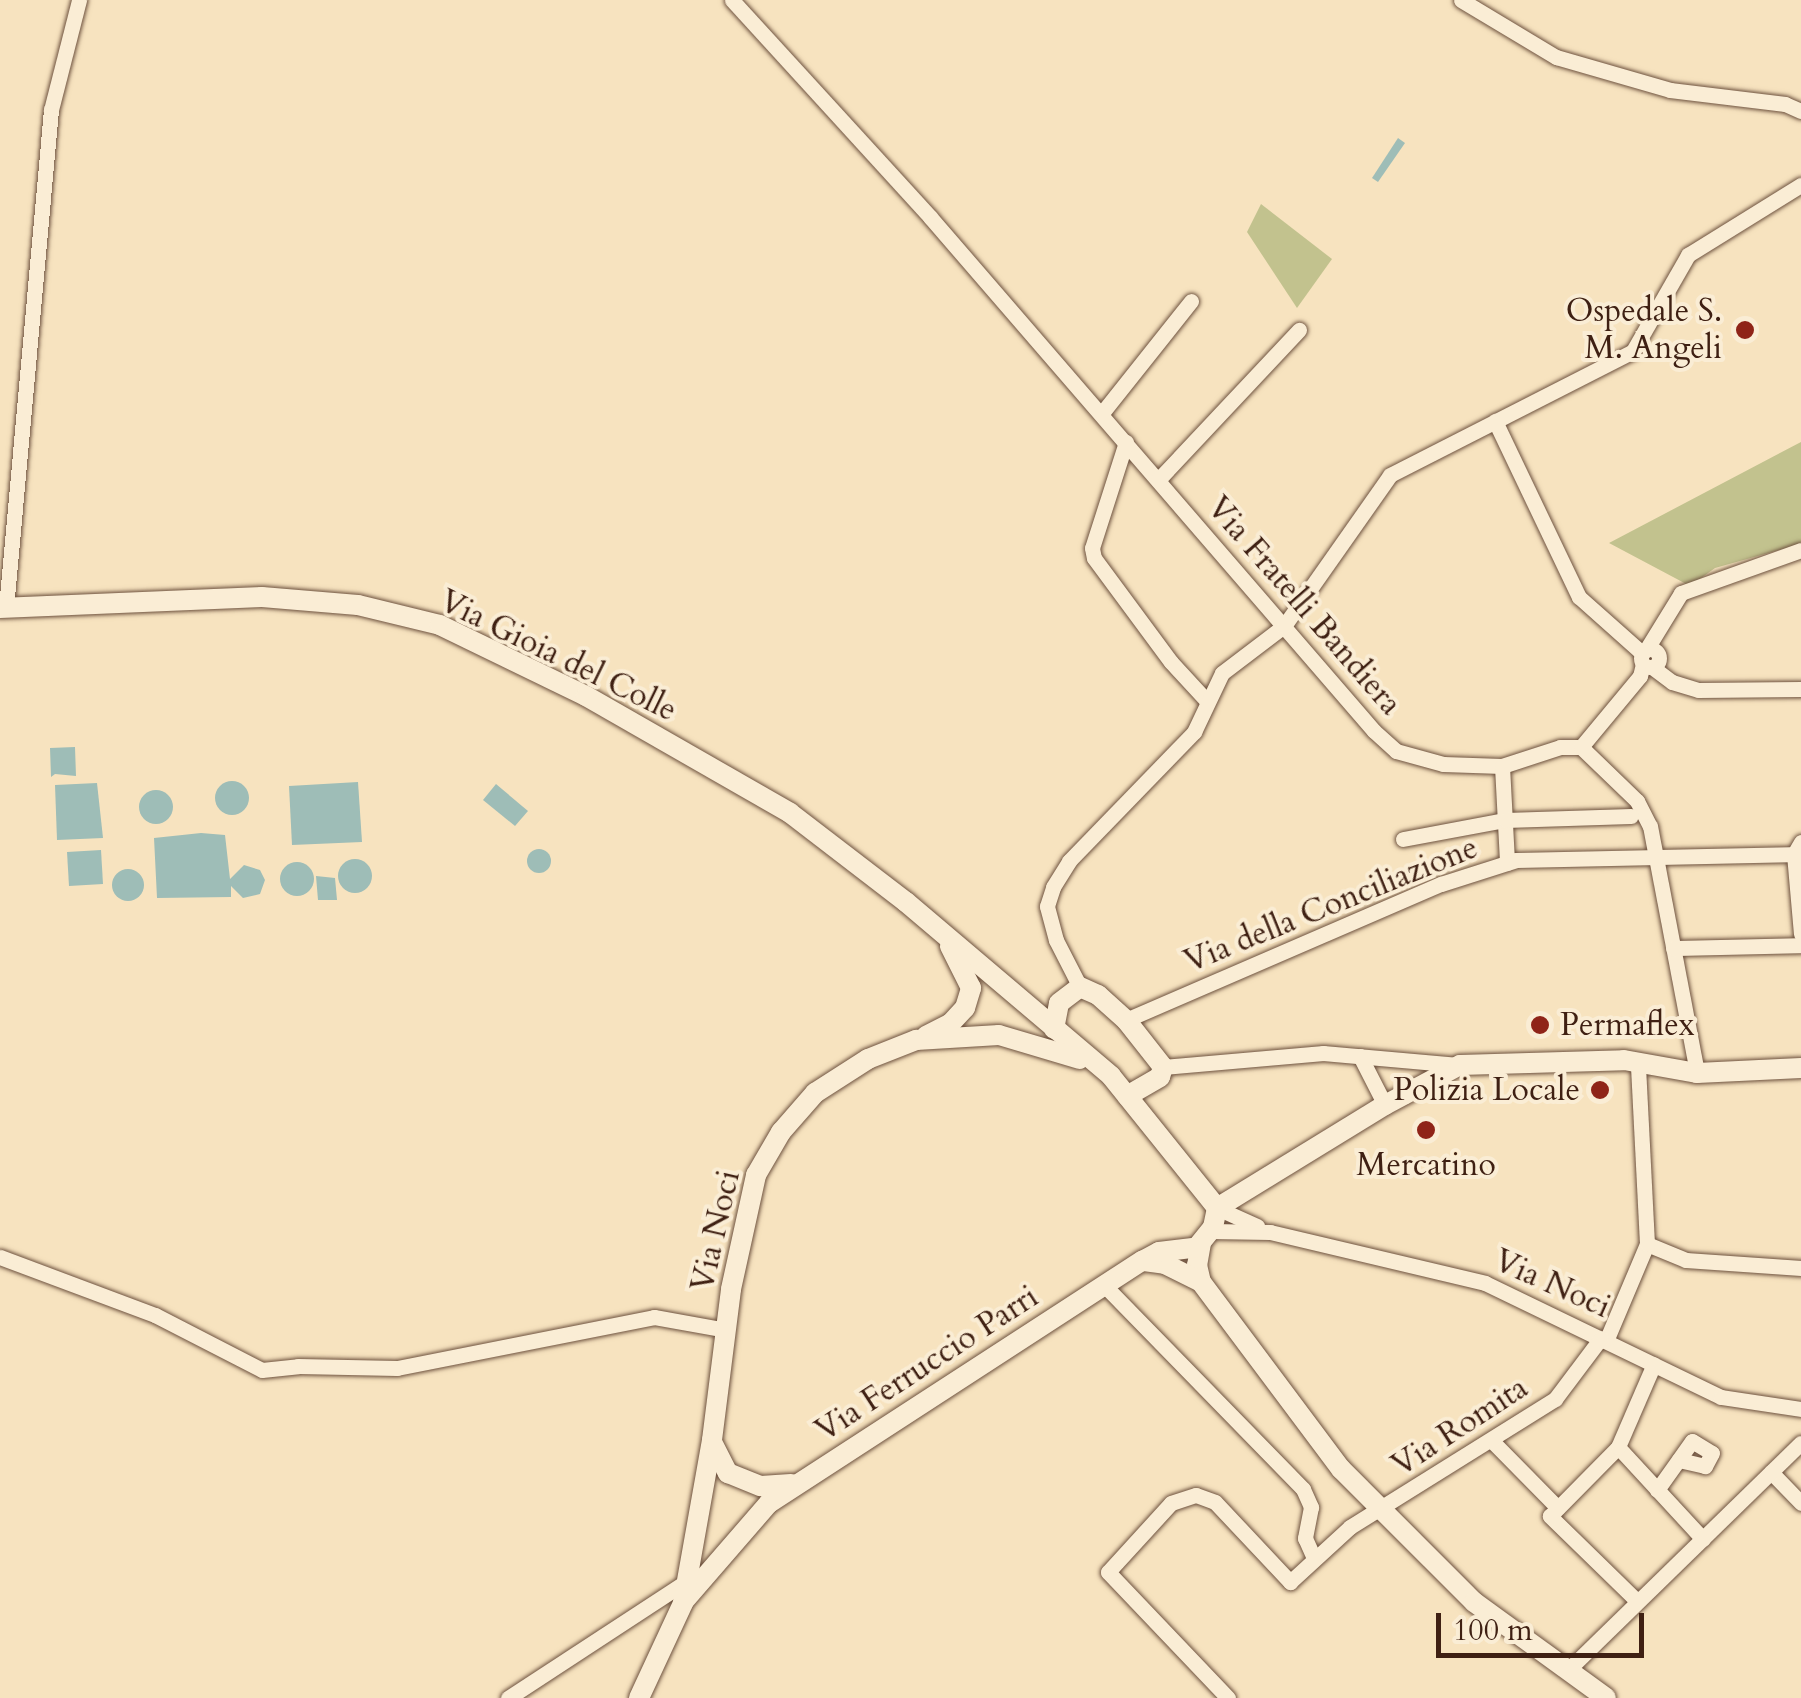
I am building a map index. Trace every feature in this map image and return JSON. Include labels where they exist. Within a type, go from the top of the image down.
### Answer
[{"type":"main road","name":"Via Gioia del Colle","points":[[3,608],[262,597],[374,609],[440,625],[586,696],[790,813],[937,928]]},
{"type":"main road","points":[[937,928],[1100,1066],[1217,1208]]},
{"type":"main road","points":[[916,1040],[950,1024],[965,1008],[971,988],[963,966],[937,928]]},
{"type":"main road","points":[[1054,1029],[1059,1003],[1080,987],[1098,995],[1126,1020],[1163,1067],[1160,1077],[1128,1096]]},
{"type":"main road","name":"Via Noci","points":[[638,1698],[685,1592],[712,1440],[726,1330],[756,1175],[781,1132],[815,1093],[868,1059],[916,1040],[999,1035],[1100,1066]]},
{"type":"main road","points":[[1606,1698],[1474,1602],[1341,1469],[1201,1282],[1196,1265],[1217,1208],[1385,1105],[1460,1065],[1624,1060],[1697,1073],[1801,1068]]},
{"type":"main road","name":"Via Ferruccio Parri","points":[[685,1592],[769,1503],[1142,1260],[1158,1252],[1192,1250],[1205,1237]]},
{"type":"main road","points":[[1142,1260],[1165,1264],[1201,1282]]},
{"type":"main road","points":[[712,1440],[728,1472],[747,1482],[778,1487],[802,1481]]},
{"type":"street","points":[[3,608],[50,110],[79,0]]},
{"type":"street","name":"Via Fratelli Bandiera","points":[[732,0],[1102,413],[1396,751],[1443,764],[1502,766]]},
{"type":"street","points":[[1461,0],[1556,57],[1670,90],[1801,110]]},
{"type":"street","points":[[1080,987],[1056,940],[1047,906],[1053,887],[1069,861],[1194,732],[1222,673],[1284,626],[1390,475],[1633,350],[1688,255],[1801,185]]},
{"type":"street","points":[[1102,413],[1191,302]]},
{"type":"street","points":[[1158,480],[1299,330]]},
{"type":"street","points":[[1495,421],[1578,597],[1672,682],[1698,690],[1801,689]]},
{"type":"street","points":[[1126,442],[1092,548],[1094,558],[1206,700]]},
{"type":"street","points":[[1581,747],[1640,676],[1667,609],[1681,593],[1733,570],[1801,550]]},
{"type":"street","points":[[1508,863],[1502,766],[1560,747],[1581,747],[1636,801],[1650,826],[1697,1073]]},
{"type":"street","points":[[1403,839],[1505,820],[1631,816]]},
{"type":"street","points":[[1799,850],[1801,934]]},
{"type":"street","name":"Via della Conciliazione","points":[[1126,1020],[1442,884],[1508,863],[1799,850]]},
{"type":"street","points":[[1673,948],[1801,945]]},
{"type":"street","points":[[1163,1067],[1322,1053],[1460,1065]]},
{"type":"street","points":[[1360,1056],[1385,1105]]},
{"type":"street","points":[[1638,1064],[1647,1244],[1686,1260],[1801,1268]]},
{"type":"street","name":"Via Noci","points":[[1217,1208],[1270,1232]]},
{"type":"street","name":"Via Noci","points":[[1205,1237],[1238,1228],[1270,1232],[1485,1282],[1722,1396],[1801,1409]]},
{"type":"street","name":"Via Romita","points":[[1228,1698],[1108,1572],[1171,1504],[1196,1495],[1214,1502],[1290,1582],[1313,1556],[1350,1526],[1556,1398],[1604,1340],[1647,1244]]},
{"type":"street","points":[[0,1257],[155,1315],[262,1370],[298,1366],[397,1368],[654,1317],[726,1330]]},
{"type":"street","points":[[1104,1285],[1303,1489],[1311,1507],[1305,1538],[1313,1556]]},
{"type":"street","points":[[1554,1512],[1618,1447],[1654,1364]]},
{"type":"street","points":[[1491,1440],[1637,1601]]},
{"type":"street","points":[[1568,1670],[1801,1443]]},
{"type":"street","points":[[1618,1447],[1703,1539]]},
{"type":"street","points":[[1656,1490],[1678,1460]]},
{"type":"street","points":[[1771,1472],[1801,1503]]},
{"type":"street","points":[[508,1698],[685,1592]]},
{"type":"green space","points":[[1261,204],[1332,259],[1297,308],[1247,232]]},
{"type":"green space","points":[[1801,442],[1801,544],[1715,568],[1690,586],[1609,543]]},
{"type":"water","points":[[1398,138],[1405,143],[1378,182],[1372,178]]},
{"type":"water","points":[[75,747],[76,776],[51,777],[50,748]]},
{"type":"water","points":[[232,781],[244,786],[249,798],[244,810],[232,815],[220,810],[215,798],[220,786]]},
{"type":"water","points":[[358,782],[362,842],[292,845],[289,786]]},
{"type":"water","points":[[97,783],[103,838],[57,840],[55,785]]},
{"type":"water","points":[[496,784],[528,811],[515,826],[483,800]]},
{"type":"water","points":[[156,790],[168,795],[173,807],[168,819],[156,824],[144,819],[139,807],[144,795]]},
{"type":"water","points":[[201,833],[225,835],[230,879],[244,865],[260,870],[265,880],[260,894],[243,898],[231,886],[231,897],[157,898],[154,838]]},
{"type":"water","points":[[539,849],[548,852],[548,870],[539,873],[530,870],[527,861],[530,852]]},
{"type":"water","points":[[101,850],[103,884],[69,886],[67,852]]},
{"type":"water","points":[[355,859],[367,864],[372,876],[367,888],[355,893],[343,888],[338,876],[343,864]]},
{"type":"water","points":[[297,862],[309,867],[314,879],[309,891],[297,896],[285,891],[280,879],[285,867]]},
{"type":"water","points":[[128,869],[140,873],[144,885],[140,897],[128,901],[116,897],[112,885],[116,873]]},
{"type":"water","points":[[316,876],[335,878],[337,900],[318,900]]},
{"type":"place","name":"Ospedale S. M. Angeli","points":[[1745,330]]},
{"type":"place","name":"Permaflex","points":[[1540,1025]]},
{"type":"place","name":"Polizia Locale","points":[[1600,1090]]},
{"type":"place","name":"Mercatino","points":[[1426,1130]]}]
